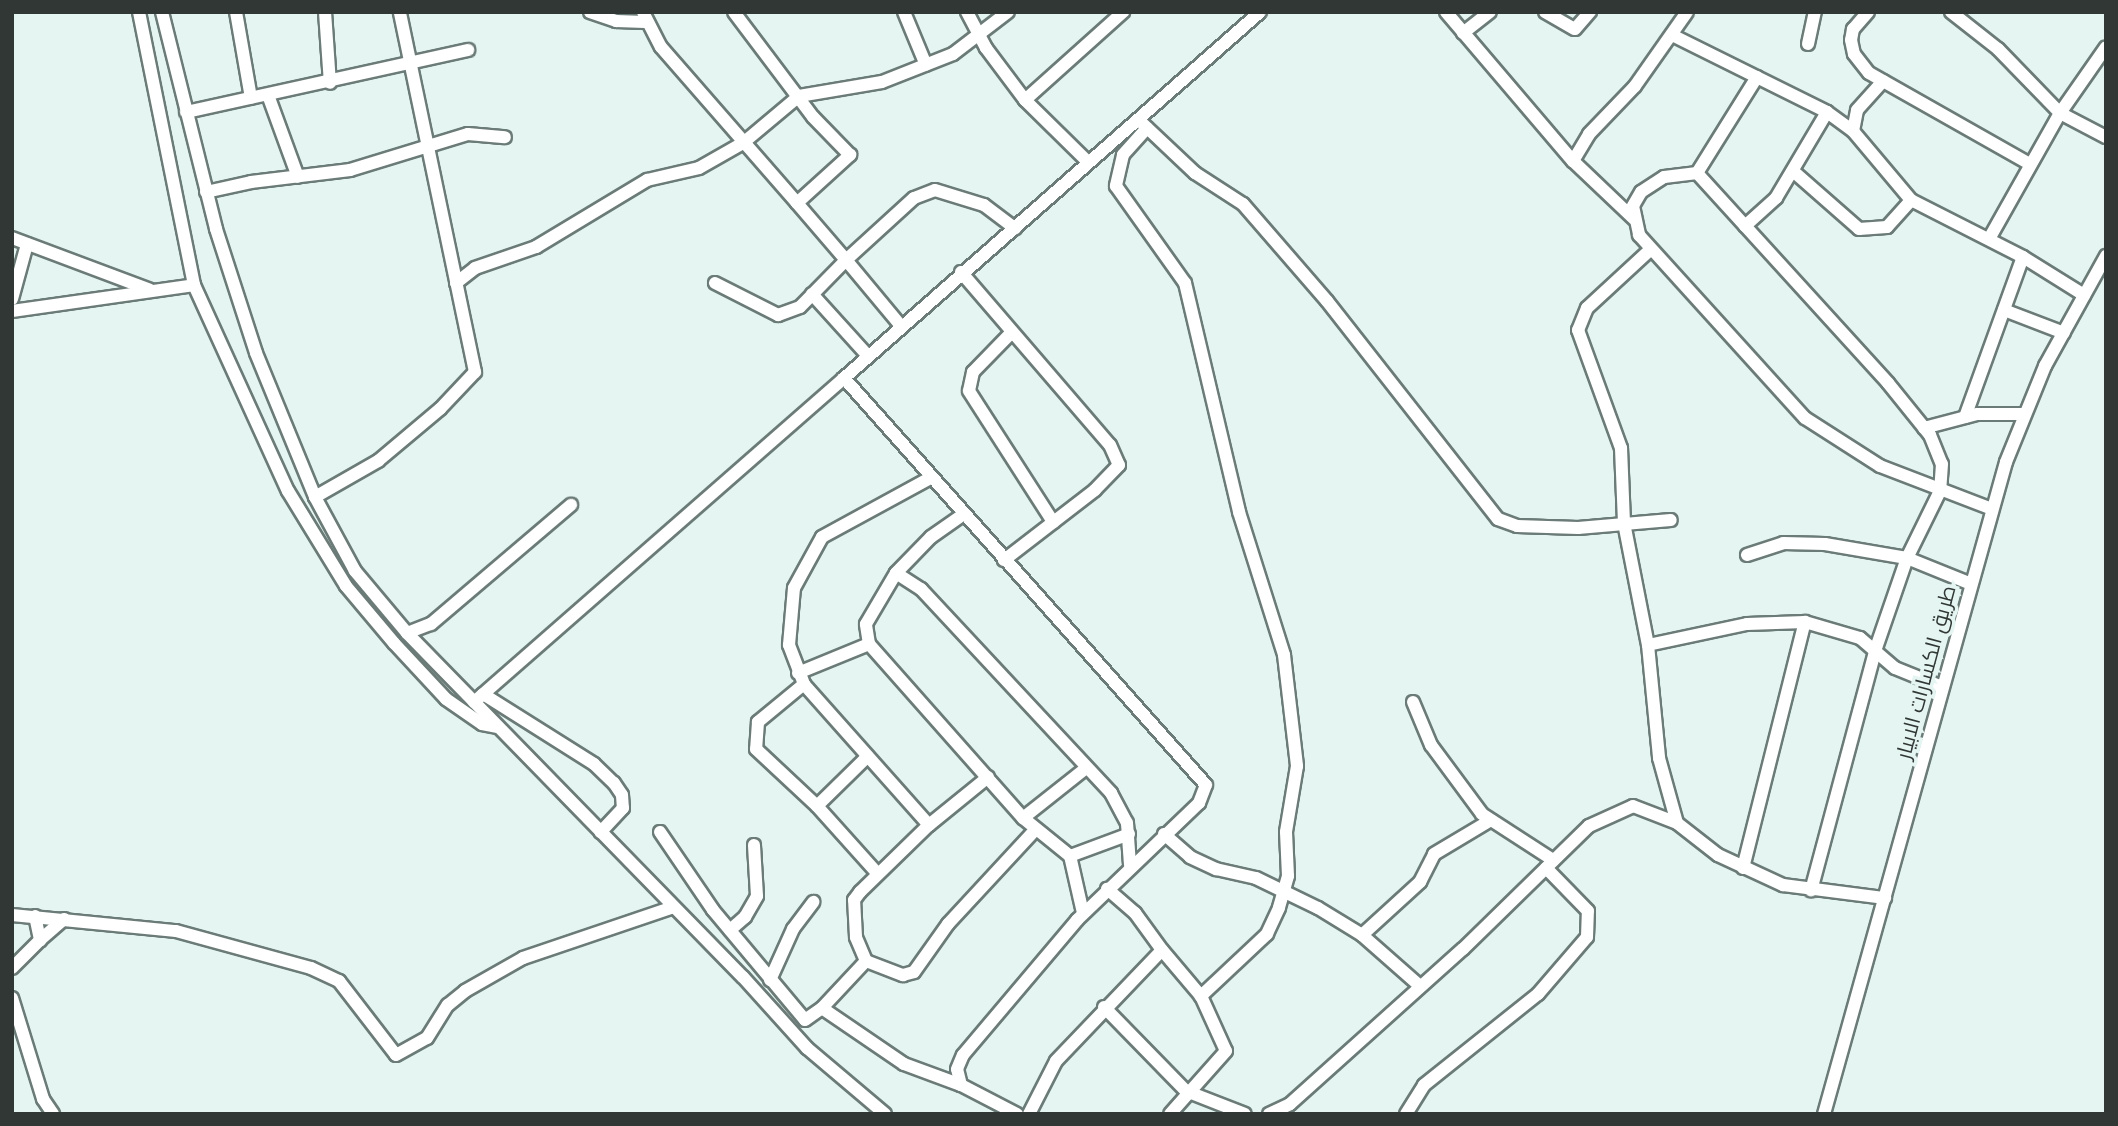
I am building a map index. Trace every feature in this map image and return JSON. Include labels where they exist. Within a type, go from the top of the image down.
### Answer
[{"type":"street","points":[[139,12],[194,285],[288,491],[346,586],[446,699],[482,724],[498,727]]},
{"type":"street","points":[[162,12],[206,192],[256,353],[315,497],[355,571],[407,634],[478,698],[594,764],[614,783],[622,795],[623,808],[601,832]]},
{"type":"street","points":[[236,12],[251,98]]},
{"type":"street","points":[[325,12],[330,83]]},
{"type":"street","points":[[315,497],[378,461],[440,409],[475,372],[400,12]]},
{"type":"street","points":[[590,12],[616,22],[644,17],[743,143],[901,326]]},
{"type":"street","points":[[734,12],[799,96],[850,155],[797,203]]},
{"type":"street","points":[[905,12],[926,65]]},
{"type":"street","points":[[967,12],[978,33],[1025,100],[1088,162]]},
{"type":"street","points":[[456,284],[475,268],[536,247],[647,180],[699,168],[743,143],[799,96],[882,82],[926,65],[953,54],[1008,12]]},
{"type":"street","points":[[1025,100],[1123,12]]},
{"type":"street","points":[[1237,12],[1246,24]]},
{"type":"street","points":[[478,698],[1260,12]]},
{"type":"street","points":[[1446,12],[1573,160],[1634,219],[1651,249],[1805,418],[1880,466],[1992,509]]},
{"type":"street","points":[[1463,33],[1490,12]]},
{"type":"street","points":[[1545,12],[1575,29],[1590,12]]},
{"type":"street","points":[[1573,160],[1581,144],[1635,86],[1687,12]]},
{"type":"street","points":[[1808,44],[1815,12]]},
{"type":"street","points":[[1868,12],[1853,30],[1854,54],[1869,73],[2030,164]]},
{"type":"street","points":[[1951,12],[1998,49],[2060,113],[2106,137]]},
{"type":"street","points":[[1672,35],[1827,112],[1853,131],[1911,200],[2023,257],[2084,295]]},
{"type":"street","points":[[1989,239],[2060,113],[2106,47]]},
{"type":"street","points":[[186,112],[412,65],[468,50]]},
{"type":"street","points":[[1634,219],[1633,205],[1652,183],[1697,173],[1758,78]]},
{"type":"street","points":[[1853,131],[1857,110],[1883,81]]},
{"type":"street","points":[[268,95],[298,177]]},
{"type":"street","points":[[1745,226],[1776,198],[1827,112]]},
{"type":"street","points":[[1137,118],[1195,173],[1243,204],[1327,301],[1498,519],[1517,526],[1671,520]]},
{"type":"street","points":[[1147,128],[1124,155],[1116,186],[1185,283],[1239,512],[1261,571],[1290,680],[1297,766],[1286,832],[1284,892],[1267,934],[1200,996]]},
{"type":"street","points":[[206,192],[350,170],[428,144],[468,134],[505,136]]},
{"type":"street","points":[[1793,171],[1859,229],[1887,227],[1911,200]]},
{"type":"street","points":[[1697,173],[1924,428],[1940,451],[1940,491],[1907,558],[1876,648],[1811,890]]},
{"type":"street","points":[[715,283],[778,315],[800,307],[846,260],[926,191],[935,190],[984,205],[1015,228]]},
{"type":"street","points":[[12,239],[153,291]]},
{"type":"street","points":[[12,299],[27,244]]},
{"type":"street","points":[[1651,249],[1587,308],[1578,330],[1586,360],[1621,448],[1624,523],[1648,645],[1658,758],[1677,823]]},
{"type":"street","name":"طريق الكسارات الابيار","points":[[1824,1114],[1969,583],[2023,414],[2106,256]]},
{"type":"street","points":[[1965,417],[2023,257]]},
{"type":"street","points":[[961,272],[1110,445],[1118,465],[1095,490],[1003,560]]},
{"type":"street","points":[[12,311],[194,285]]},
{"type":"street","points":[[812,294],[868,356]]},
{"type":"street","points":[[2004,310],[2064,333]]},
{"type":"street","points":[[1012,332],[973,372],[969,391],[1053,522]]},
{"type":"street","points":[[844,378],[930,478],[1206,785],[1199,803],[1130,865],[1083,913],[963,1055],[957,1069],[961,1085]]},
{"type":"street","points":[[1924,428],[1965,417],[2023,414]]},
{"type":"street","points":[[929,825],[801,678],[789,645],[790,605],[800,570],[811,550],[836,528],[930,478]]},
{"type":"street","points":[[407,634],[430,624],[571,505]]},
{"type":"street","points":[[963,515],[931,537],[896,573],[866,624],[869,644],[1023,818],[1035,830],[1051,837],[1070,856],[1083,913]]},
{"type":"street","points":[[1747,555],[1783,543],[1807,543],[1907,558],[1969,583]]},
{"type":"street","points":[[896,573],[922,589],[1111,793],[1129,834],[1130,865]]},
{"type":"street","points":[[1648,645],[1747,624],[1805,622],[1860,638],[1876,648],[1895,668],[1942,687]]},
{"type":"street","points":[[1743,867],[1805,622]]},
{"type":"street","points":[[869,644],[801,678],[758,722],[754,738],[756,749],[817,806],[878,874]]},
{"type":"street","points":[[478,698],[498,727],[794,1031],[807,1048],[885,1114]]},
{"type":"street","points":[[1406,1114],[1424,1085],[1538,994],[1587,937],[1588,911],[1550,864],[1490,820],[1431,745],[1413,702]]},
{"type":"street","points":[[817,806],[868,756]]},
{"type":"street","points":[[1023,818],[1086,768]]},
{"type":"street","points":[[988,777],[929,825],[854,900],[856,937],[866,961],[902,975],[914,972],[948,924],[1035,830]]},
{"type":"street","points":[[1269,1114],[1290,1104],[1419,985],[1505,912],[1550,864],[1611,813],[1633,806],[1677,823],[1718,855],[1783,886],[1885,898]]},
{"type":"street","points":[[1363,935],[1420,882],[1434,854],[1490,820]]},
{"type":"street","points":[[660,832],[730,930],[806,1020]]},
{"type":"street","points":[[1070,856],[1129,834]]},
{"type":"street","points":[[1164,834],[1190,857],[1284,892],[1363,935],[1419,985]]},
{"type":"street","points":[[730,930],[745,917],[757,896],[754,845]]},
{"type":"street","points":[[1107,889],[1135,913],[1200,996],[1226,1051],[1186,1091],[1170,1114]]},
{"type":"street","points":[[770,980],[793,929],[813,902]]},
{"type":"street","points":[[12,915],[176,931],[311,968],[339,981],[396,1055],[427,1038],[448,1004],[465,991],[523,958],[674,907]]},
{"type":"street","points":[[35,916],[40,940]]},
{"type":"street","points":[[12,968],[64,919]]},
{"type":"street","points":[[1029,1114],[1056,1061],[1104,1007],[1163,950]]},
{"type":"street","points":[[794,1031],[822,1008],[866,961]]},
{"type":"street","points":[[12,998],[43,1099],[53,1114]]},
{"type":"street","points":[[1104,1007],[1186,1091],[1245,1114]]},
{"type":"street","points":[[822,1008],[904,1064],[961,1085],[1017,1114]]}]
